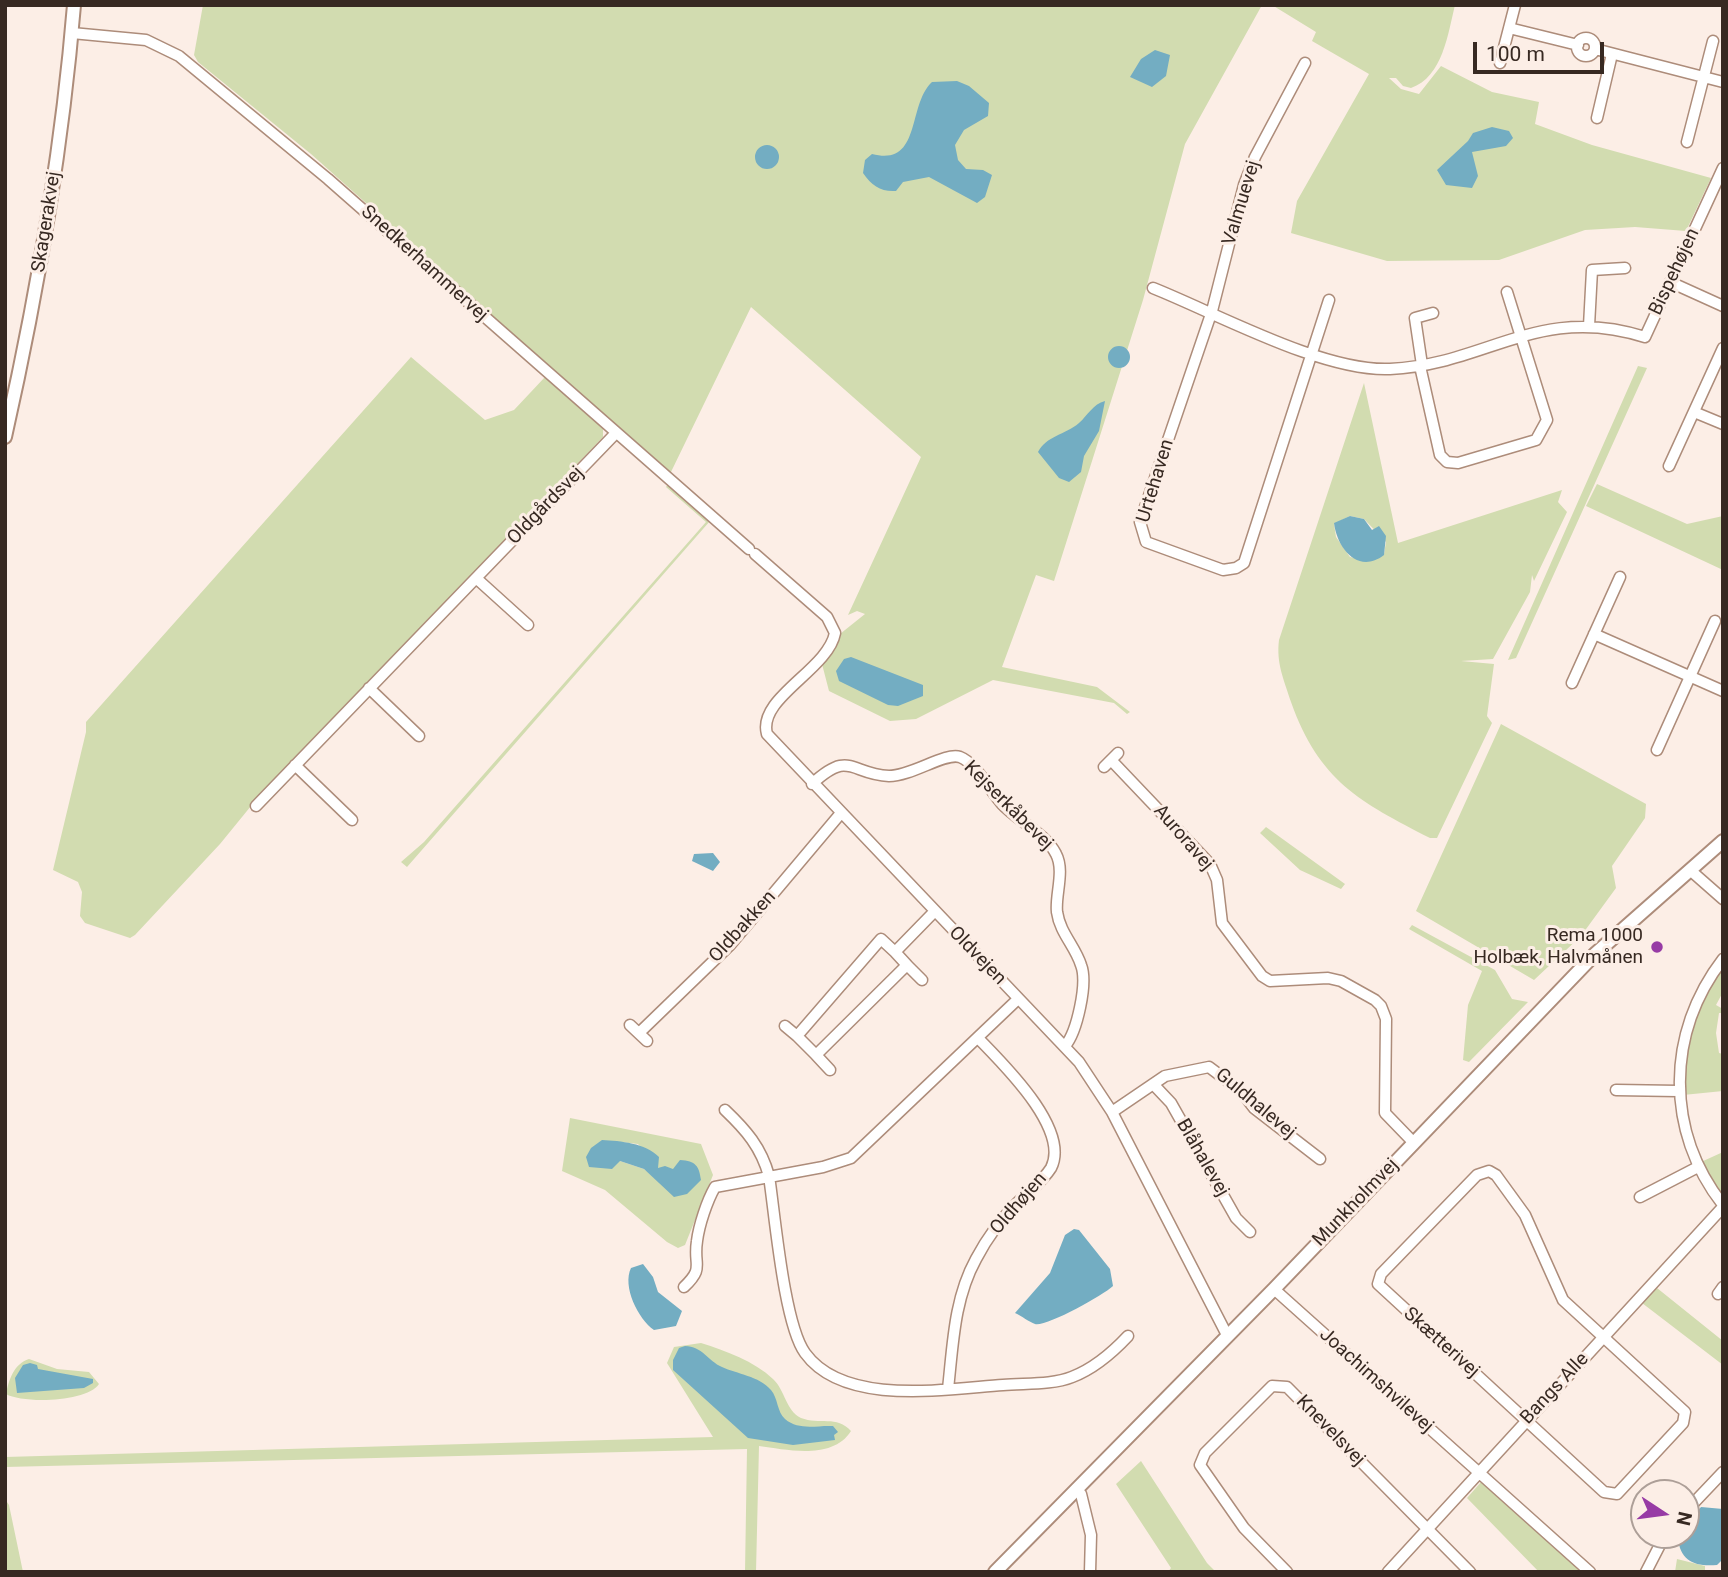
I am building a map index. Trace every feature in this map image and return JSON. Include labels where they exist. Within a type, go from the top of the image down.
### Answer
[{"type":"street","name":"Skagerakvej","points":[[5,437],[53,190],[75,5]]},
{"type":"street","points":[[1500,64],[1515,5]]},
{"type":"street","points":[[1509,28],[1578,45],[1580,41],[1588,39],[1593,41],[1595,49],[1723,82]]},
{"type":"street","name":"Snedkerhammervej","points":[[72,33],[146,40],[179,56],[337,186],[615,433],[822,612]]},
{"type":"street","points":[[1687,142],[1713,41]]},
{"type":"street","points":[[1597,117],[1612,54]]},
{"type":"street","name":"Valmuevej","points":[[1212,312],[1249,171],[1305,63]]},
{"type":"street","name":"Bispehøjen","points":[[1589,326],[1645,337],[1723,168]]},
{"type":"street","points":[[1153,288],[1314,356],[1366,368],[1421,365],[1558,327],[1589,326],[1592,270],[1625,268]]},
{"type":"street","points":[[1670,282],[1723,306]]},
{"type":"street","points":[[1433,313],[1415,318],[1421,365],[1440,455],[1447,462],[1458,463],[1536,440],[1545,428],[1546,418],[1507,292]]},
{"type":"street","points":[[1314,356],[1329,300]]},
{"type":"street","name":"Urtehaven","points":[[1212,312],[1140,522],[1142,536],[1150,545],[1223,570],[1236,568],[1244,563],[1314,356]]},
{"type":"street","points":[[1669,466],[1723,348]]},
{"type":"street","points":[[1694,412],[1723,424]]},
{"type":"street","name":"Oldgårdsvej","points":[[256,806],[615,433]]},
{"type":"street","points":[[1572,683],[1620,577]]},
{"type":"street","points":[[476,578],[528,625]]},
{"type":"street","name":"Oldvejen","points":[[822,612],[834,627],[831,644],[769,711],[766,724],[770,738],[1065,1046],[1094,1083],[1112,1112],[1227,1335]]},
{"type":"street","points":[[1657,750],[1715,621]]},
{"type":"street","points":[[1594,634],[1723,691]]},
{"type":"street","points":[[369,688],[419,736]]},
{"type":"street","name":"Kejserkåbevej","points":[[813,785],[829,769],[841,765],[895,776],[913,773],[943,758],[956,756],[968,763],[1013,815],[1049,845],[1059,862],[1056,901],[1059,923],[1083,972],[1076,1030],[1065,1046]]},
{"type":"street","name":"Auroravej","points":[[1111,760],[1208,861],[1217,880],[1220,918],[1262,976],[1275,981],[1335,979],[1381,1006],[1386,1019],[1385,1113],[1414,1143]]},
{"type":"street","points":[[295,765],[352,820]]},
{"type":"street","name":"Oldbakken","points":[[639,1033],[730,945],[841,813]]},
{"type":"street","name":"Munkholmvej","points":[[995,1572],[1274,1289],[1595,954],[1723,841]]},
{"type":"street","points":[[1690,870],[1723,899]]},
{"type":"street","points":[[895,952],[934,912]]},
{"type":"street","points":[[796,1037],[881,939],[922,980]]},
{"type":"street","points":[[1723,959],[1708,979],[1692,1014],[1681,1054],[1678,1091],[1684,1128],[1698,1167],[1723,1206]]},
{"type":"street","points":[[816,1055],[907,965]]},
{"type":"street","points":[[684,1287],[696,1275],[699,1264],[697,1242],[713,1188],[838,1163],[857,1153],[1018,999]]},
{"type":"street","points":[[629,1025],[647,1041]]},
{"type":"street","points":[[785,1026],[830,1070]]},
{"type":"street","name":"Oldhøjen","points":[[948,1389],[955,1319],[970,1270],[1000,1223],[1049,1171],[1054,1154],[1035,1104],[978,1038]]},
{"type":"street","name":"Guldhalevej","points":[[1112,1112],[1166,1076],[1198,1067],[1213,1068],[1241,1091],[1254,1108],[1321,1159]]},
{"type":"street","name":"Blåhalevej","points":[[1153,1084],[1171,1103],[1236,1218],[1250,1231]]},
{"type":"street","points":[[1616,1090],[1678,1091]]},
{"type":"street","points":[[725,1110],[755,1142],[769,1176],[793,1328],[808,1358],[829,1374],[858,1384],[907,1391],[1065,1379],[1097,1362],[1128,1336]]},
{"type":"street","points":[[1640,1197],[1698,1167]]},
{"type":"street","name":"Skætterivej","points":[[1489,1171],[1496,1175],[1525,1215],[1563,1300],[1603,1337],[1684,1409],[1686,1415],[1683,1423],[1620,1492],[1604,1492],[1382,1290],[1378,1281],[1381,1274],[1477,1175],[1489,1171]]},
{"type":"street","name":"Bangs Alle","points":[[1388,1572],[1723,1206]]},
{"type":"street","name":"Joachimshvilevej","points":[[1274,1289],[1590,1572]]},
{"type":"street","name":"Knevelsvej","points":[[1287,1572],[1244,1528],[1200,1465],[1205,1453],[1276,1384],[1287,1387],[1470,1572]]},
{"type":"street","points":[[1700,1496],[1723,1472]]},
{"type":"street","points":[[1076,1489],[1081,1494],[1091,1535],[1090,1572]]},
{"type":"street","points":[[1646,1572],[1658,1549]]},
{"type":"green space","points":[[203,5],[1262,5],[1185,144],[1143,300],[1054,581],[1036,575],[1002,667],[1097,687],[1130,712],[1127,714],[1114,703],[993,680],[916,719],[890,721],[829,691],[822,664],[835,649],[840,634],[865,614],[857,611],[848,615],[921,457],[751,307],[670,474],[311,154],[198,62],[194,55]]},
{"type":"green space","points":[[1272,5],[1455,5],[1437,64],[1422,82],[1411,88],[1403,86],[1396,78],[1389,78],[1401,89],[1419,94],[1441,66],[1492,92],[1539,102],[1535,124],[1592,145],[1711,178],[1686,231],[1635,227],[1585,230],[1499,260],[1387,261],[1291,233],[1297,201],[1369,74],[1312,41],[1316,32]]},
{"type":"green space","points":[[411,357],[485,420],[514,410],[545,377],[603,428],[603,437],[251,806],[220,844],[135,935],[130,938],[85,923],[80,916],[82,892],[78,882],[53,870],[86,732],[86,722]]},
{"type":"green space","points":[[1638,366],[1647,368],[1516,658],[1508,660]]},
{"type":"green space","points":[[1364,383],[1398,543],[1562,490],[1558,502],[1567,512],[1534,581],[1532,575],[1530,592],[1493,659],[1461,661],[1494,664],[1487,716],[1492,723],[1437,838],[1430,838],[1383,813],[1345,786],[1329,770],[1302,729],[1291,702],[1280,664],[1279,640]],"holes":[[[1350,516],[1364,519],[1386,542],[1384,554],[1372,560],[1350,557],[1336,537],[1334,524]]]},
{"type":"green space","points":[[668,484],[710,521],[407,867],[401,862],[424,842],[706,522],[666,487]]},
{"type":"green space","points":[[1597,484],[1687,524],[1723,516],[1723,570],[1586,506]]},
{"type":"green space","points":[[1501,724],[1646,804],[1645,818],[1612,866],[1616,888],[1581,936],[1534,980],[1416,911]]},
{"type":"green space","points":[[1266,827],[1345,884],[1341,889],[1300,870],[1260,833]]},
{"type":"green space","points":[[1412,925],[1495,970],[1512,999],[1528,1002],[1469,1062],[1463,1060],[1468,1005],[1482,971],[1409,929]]},
{"type":"green space","points":[[1723,967],[1723,992],[1716,1005],[1723,1009],[1723,1013],[1719,1013],[1716,1033],[1719,1053],[1723,1054],[1723,1091],[1683,1095],[1686,1060],[1693,1028],[1705,997]]},
{"type":"green space","points":[[570,1118],[701,1144],[713,1175],[685,1245],[678,1248],[667,1242],[605,1190],[562,1171]],"holes":[[[612,1141],[638,1144],[658,1168],[673,1169],[665,1185],[644,1169],[620,1161]]]},
{"type":"green space","points":[[1723,1152],[1723,1197],[1701,1162]]},
{"type":"green space","points":[[1657,1288],[1723,1341],[1723,1365],[1642,1303]]},
{"type":"green space","points":[[701,1343],[739,1357],[773,1379],[792,1410],[801,1418],[840,1423],[851,1431],[843,1440],[822,1450],[796,1451],[759,1446],[756,1572],[745,1572],[747,1449],[5,1467],[5,1457],[713,1437],[667,1363],[674,1347]]},
{"type":"green space","points":[[29,1359],[57,1369],[89,1372],[99,1384],[82,1395],[55,1400],[26,1399],[6,1394],[13,1373],[20,1364]]},
{"type":"green space","points":[[1141,1461],[1207,1563],[1216,1572],[1168,1572],[1171,1568],[1116,1484]]},
{"type":"green space","points":[[1482,1481],[1583,1572],[1539,1572],[1467,1498]]},
{"type":"green space","points":[[5,1499],[9,1505],[23,1572],[5,1572]]},
{"type":"green space","points":[[1677,1559],[1705,1566],[1705,1572],[1675,1572]]},
{"type":"water","points":[[1155,50],[1170,55],[1166,76],[1152,87],[1130,77],[1141,59]]},
{"type":"water","points":[[957,81],[969,86],[989,103],[988,116],[964,130],[955,145],[958,160],[966,169],[983,170],[992,175],[985,197],[977,203],[929,177],[903,182],[896,191],[873,185],[863,173],[865,160],[872,154],[888,156],[899,151],[906,143],[924,92],[932,82]]},
{"type":"water","points":[[1492,127],[1509,131],[1513,138],[1506,146],[1472,152],[1478,176],[1472,188],[1446,185],[1437,170],[1473,133]]},
{"type":"water","points":[[767,145],[778,152],[779,157],[772,168],[767,169],[756,162],[755,157],[762,146]]},
{"type":"water","points":[[1119,346],[1127,349],[1130,357],[1127,365],[1119,368],[1111,365],[1108,357],[1111,349]]},
{"type":"water","points":[[1105,401],[1099,431],[1084,456],[1081,472],[1069,482],[1059,478],[1038,452],[1046,442],[1074,427],[1094,407]]},
{"type":"water","points":[[1350,516],[1364,519],[1372,530],[1379,526],[1386,536],[1384,555],[1366,562],[1350,556],[1339,541],[1334,523]]},
{"type":"water","points":[[851,657],[923,685],[923,696],[898,706],[888,705],[839,681],[836,671],[844,659]]},
{"type":"water","points":[[713,853],[720,862],[713,871],[692,861],[694,854]]},
{"type":"water","points":[[602,1140],[625,1142],[653,1152],[659,1157],[658,1168],[665,1166],[673,1169],[680,1160],[693,1163],[698,1168],[701,1180],[687,1194],[674,1197],[644,1169],[620,1161],[612,1169],[589,1167],[586,1157],[591,1148]]},
{"type":"water","points":[[1074,1229],[1079,1230],[1110,1269],[1113,1286],[1062,1316],[1035,1324],[1015,1313],[1050,1273],[1065,1235]]},
{"type":"water","points":[[643,1264],[653,1277],[658,1292],[682,1311],[676,1326],[654,1330],[637,1310],[630,1293],[629,1275],[631,1268]]},
{"type":"water","points":[[679,1348],[696,1348],[722,1367],[766,1385],[773,1393],[782,1416],[790,1423],[802,1426],[833,1426],[838,1432],[834,1435],[835,1440],[793,1445],[748,1438],[673,1370],[673,1360]]},
{"type":"water","points":[[23,1365],[37,1365],[38,1369],[93,1379],[93,1383],[84,1388],[17,1393],[15,1378]]},
{"type":"water","points":[[1700,1508],[1723,1509],[1723,1559],[1717,1565],[1702,1565],[1690,1561],[1680,1549],[1700,1549]]},
{"type":"place","name":"Rema 1000 Holbæk, Halvmånen","points":[[1657,947]]}]
